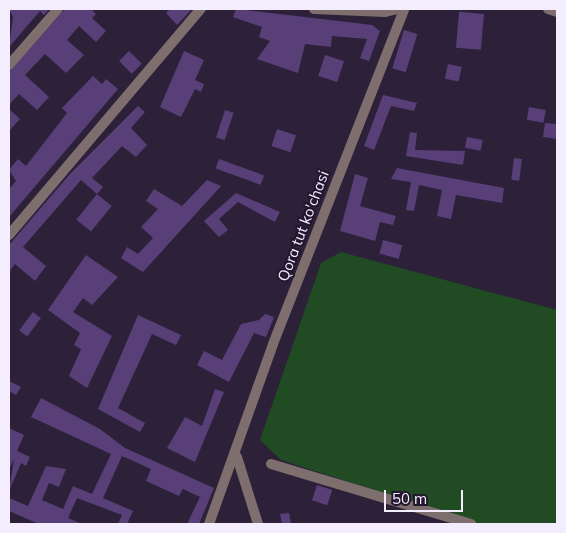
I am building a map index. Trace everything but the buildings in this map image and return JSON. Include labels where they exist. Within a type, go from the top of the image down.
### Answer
[{"type":"street","points":[[9,65],[58,9]]},
{"type":"street","points":[[9,234],[200,9]]},
{"type":"street","points":[[314,9],[385,12],[397,9]]},
{"type":"street","name":"Qora tut ko'chasi","points":[[209,524],[237,457],[273,344],[404,9]]},
{"type":"street","points":[[548,9],[557,12]]},
{"type":"street","points":[[237,457],[258,524]]},
{"type":"street","points":[[270,464],[471,524]]},
{"type":"green space","points":[[341,252],[557,310],[557,524],[479,524],[281,460],[260,440],[321,263]]}]
